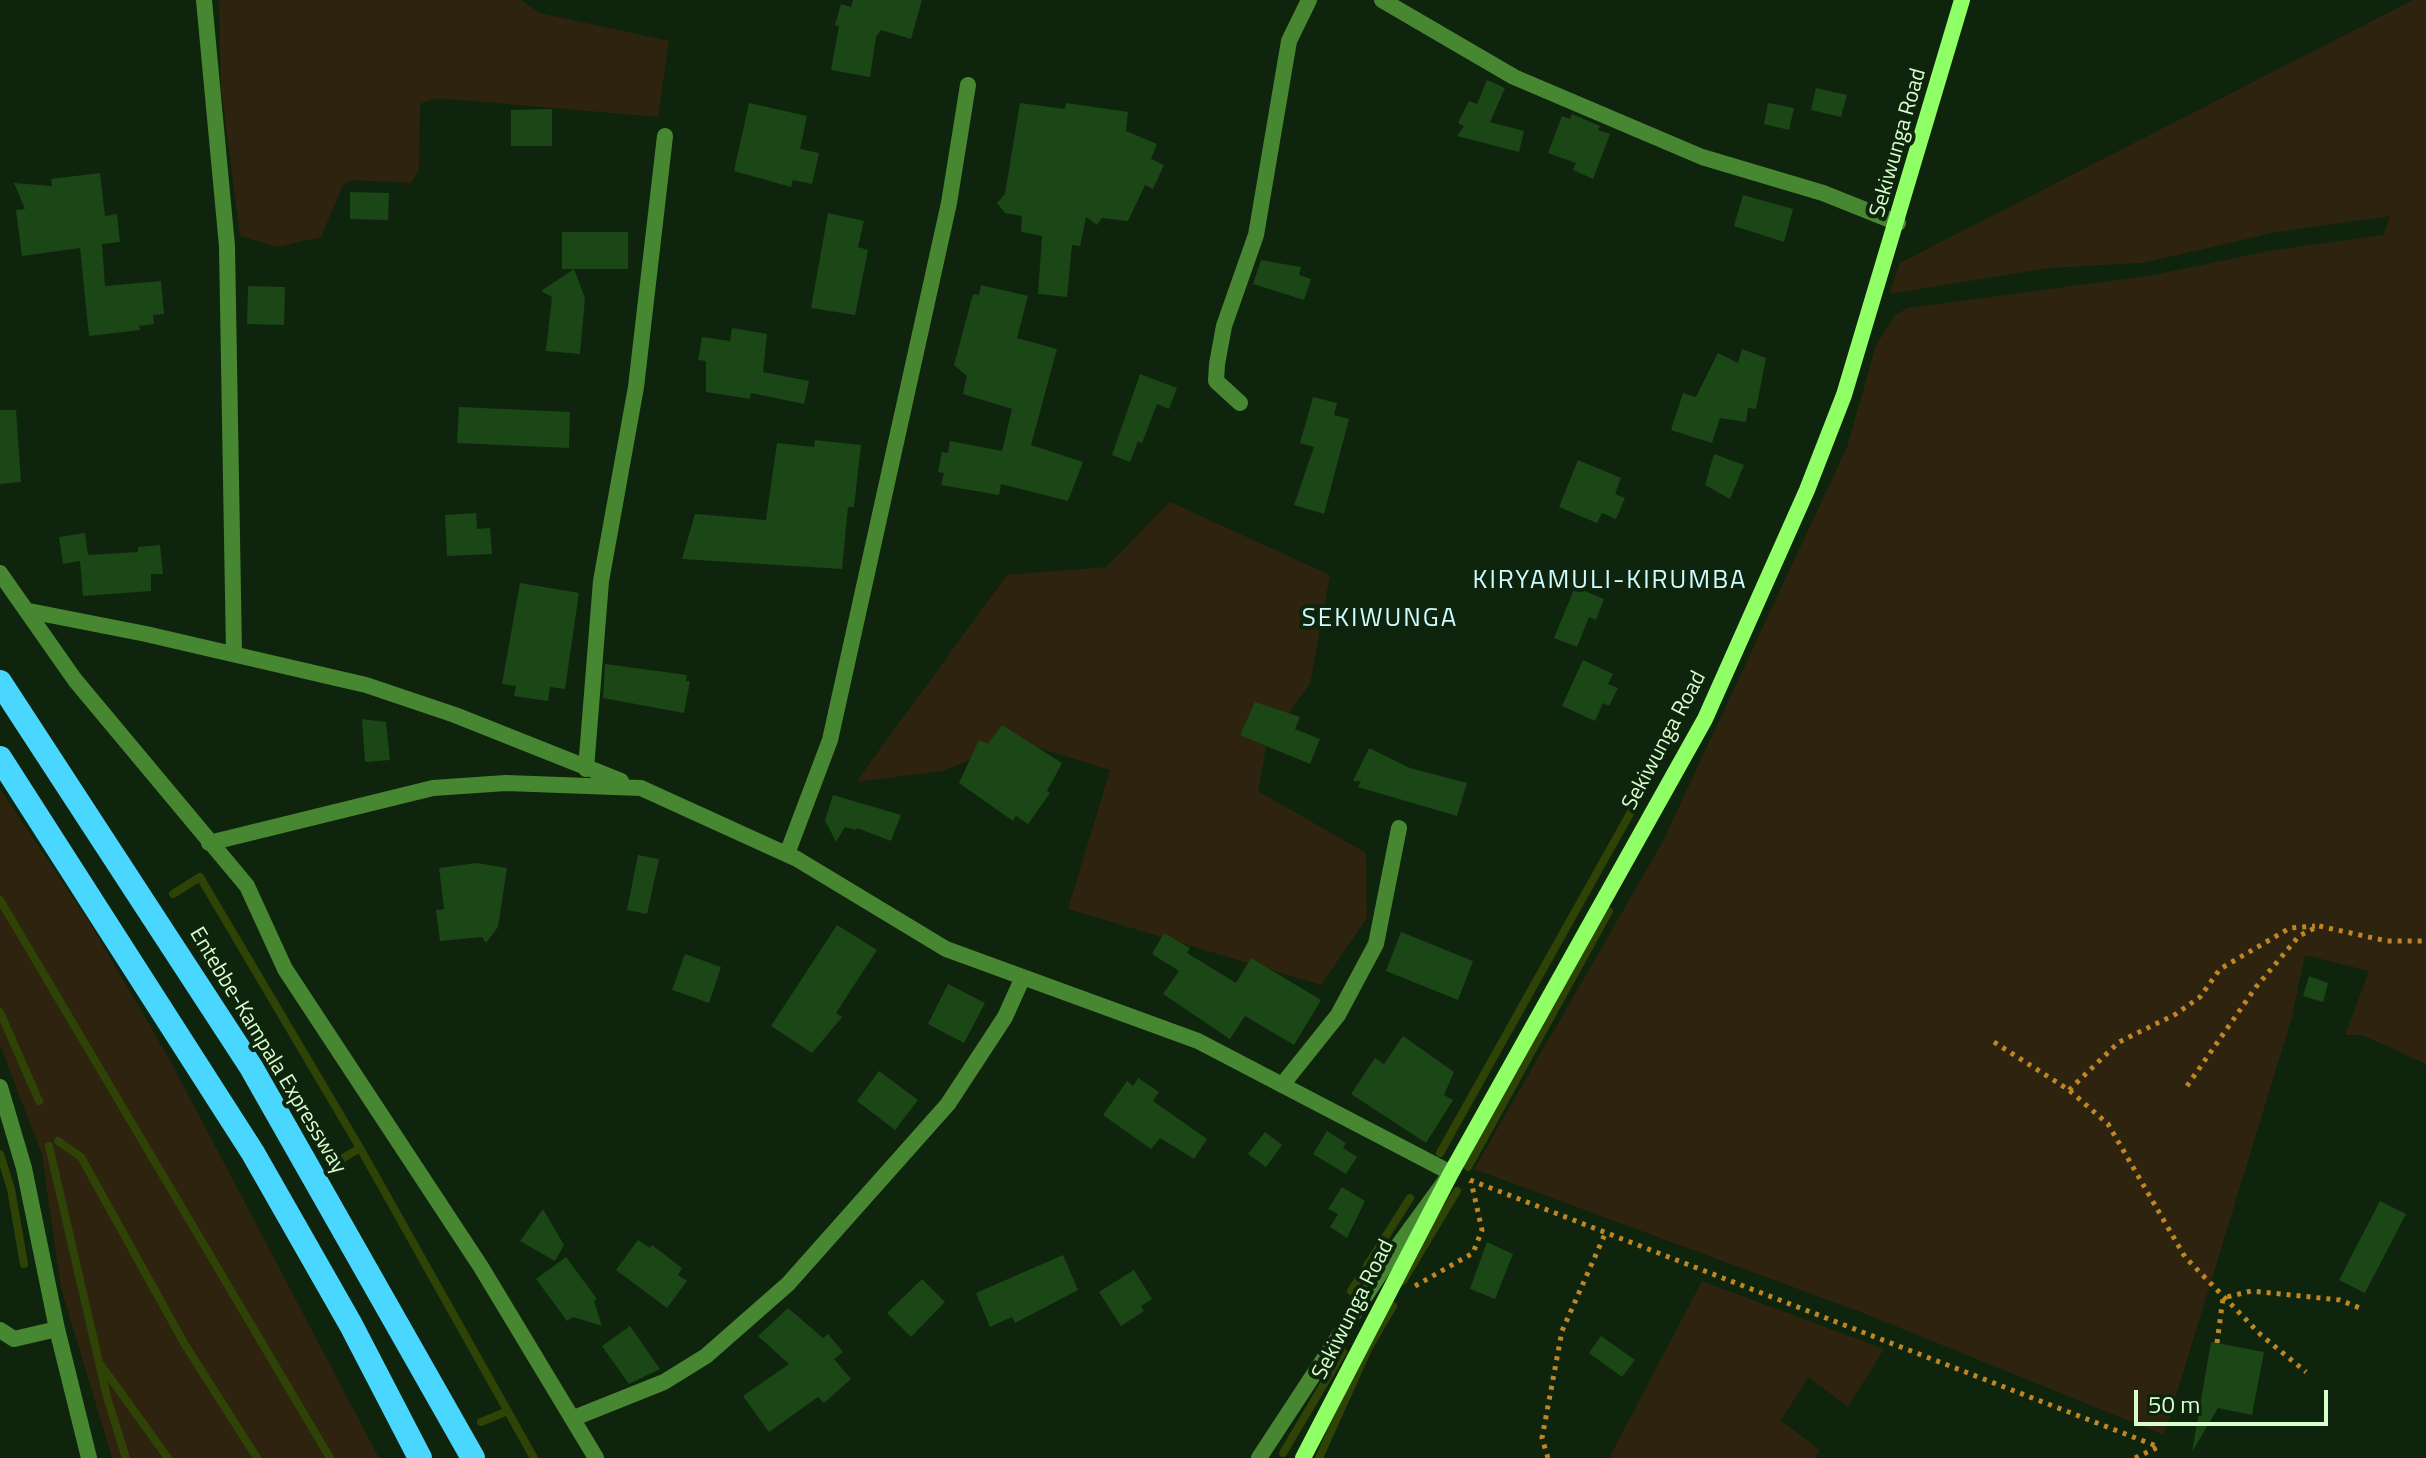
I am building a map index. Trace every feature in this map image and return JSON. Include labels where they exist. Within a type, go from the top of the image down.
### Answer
[{"type":"highway","name":"Entebbe-Kampala Expressway","points":[[0,682],[251,1067],[473,1458]]},
{"type":"highway","points":[[0,758],[253,1153],[351,1325],[420,1458]]},
{"type":"main road","name":"Sekiwunga Road","points":[[1303,1458],[1451,1173],[1705,719],[1844,395],[1898,223],[1962,0]]},
{"type":"street","points":[[204,0],[227,246],[234,653]]},
{"type":"street","points":[[1240,403],[1216,381],[1217,364],[1224,326],[1256,235],[1289,41],[1309,0]]},
{"type":"street","points":[[1382,0],[1514,77],[1702,157],[1823,193],[1898,223]]},
{"type":"street","points":[[787,854],[830,740],[949,203],[968,85]]},
{"type":"street","points":[[586,769],[601,581],[636,387],[665,136]]},
{"type":"street","points":[[0,573],[75,680],[247,886],[285,969],[481,1267],[596,1458]]},
{"type":"street","points":[[29,611],[234,653],[366,685],[455,715],[586,769],[641,788],[787,854],[946,949],[1198,1041],[1451,1173],[1400,1243],[1259,1458]]},
{"type":"street","points":[[209,843],[433,788],[506,783],[641,788]]},
{"type":"street","points":[[1282,1085],[1338,1015],[1376,944],[1399,828]]},
{"type":"street","points":[[574,1418],[664,1382],[706,1356],[788,1284],[948,1104],[1005,1017],[1023,977]]},
{"type":"street","points":[[0,1087],[24,1168],[57,1329],[89,1458]]},
{"type":"street","points":[[0,1330],[14,1339],[57,1329]]},
{"type":"path","points":[[2187,1086],[2256,987],[2299,936],[2319,926]]},
{"type":"path","points":[[2069,1090],[2119,1042],[2176,1014],[2200,997],[2220,969],[2290,928],[2319,926],[2387,941],[2426,941]]},
{"type":"path","points":[[1994,1042],[2069,1090],[2108,1124],[2185,1257],[2223,1298],[2306,1372]]},
{"type":"path","points":[[1451,1173],[2159,1447],[2135,1458]]},
{"type":"path","points":[[1409,1289],[1473,1253],[1482,1230],[1479,1201],[1471,1180]]},
{"type":"path","points":[[1548,1458],[1542,1438],[1562,1331],[1605,1234]]},
{"type":"path","points":[[2223,1298],[2251,1291],[2340,1300],[2362,1309]]},
{"type":"path","points":[[2217,1343],[2223,1298]]},
{"type":"shaded area","points":[[219,0],[521,0],[540,13],[669,41],[658,117],[437,98],[420,104],[419,169],[411,183],[352,180],[343,185],[321,237],[277,247],[240,236],[221,88]]},
{"type":"shaded area","points":[[2413,0],[2426,0],[2426,1064],[2362,1035],[2345,1035],[2369,971],[2305,955],[2292,1017],[2164,1435],[1863,1313],[1474,1169],[1662,843],[1847,447],[1876,345],[1895,315],[1908,308],[2154,275],[2268,251],[2383,235],[2390,216],[2277,232],[2142,263],[2049,268],[1889,294],[1900,263]]},
{"type":"shaded area","points":[[1170,502],[1330,575],[1310,684],[1267,743],[1258,791],[1366,853],[1367,918],[1321,985],[1068,909],[1110,770],[1016,741],[943,771],[856,782],[1007,575],[1106,567]]},
{"type":"shaded area","points":[[0,789],[90,923],[171,1062],[379,1458],[112,1458],[61,1288],[42,1155],[0,1045]]},
{"type":"shaded area","points":[[1702,1281],[1884,1349],[1848,1407],[1809,1377],[1781,1420],[1819,1450],[1815,1458],[1609,1458]]},
{"type":"building","points":[[853,0],[922,0],[911,39],[881,30],[876,37],[870,77],[831,70],[839,26],[835,25],[841,4],[851,7]]},
{"type":"building","points":[[1487,80],[1505,88],[1490,122],[1524,131],[1519,152],[1457,136],[1464,126],[1458,123],[1469,101],[1477,104]]},
{"type":"building","points":[[1816,88],[1847,95],[1841,117],[1811,110]]},
{"type":"building","points":[[749,103],[807,116],[800,149],[819,153],[812,184],[793,180],[791,187],[734,171]]},
{"type":"building","points":[[1020,103],[1065,109],[1066,103],[1128,112],[1126,131],[1157,144],[1151,159],[1164,165],[1153,189],[1145,185],[1128,221],[1102,218],[1097,225],[1086,217],[1080,246],[1072,245],[1067,297],[1038,294],[1042,236],[1021,232],[1022,216],[1005,213],[997,203],[1005,194]]},
{"type":"building","points":[[1768,103],[1794,108],[1789,130],[1764,124]]},
{"type":"building","points":[[552,109],[552,146],[511,146],[511,110]]},
{"type":"building","points":[[1572,114],[1600,126],[1598,130],[1610,134],[1593,179],[1573,170],[1576,163],[1548,153],[1562,116],[1570,119]]},
{"type":"building","points":[[100,173],[105,216],[117,214],[120,242],[102,244],[105,286],[161,281],[164,314],[153,315],[154,324],[139,326],[140,330],[89,336],[80,248],[22,256],[16,210],[25,209],[14,183],[52,186],[51,179]]},
{"type":"building","points":[[350,192],[389,193],[388,220],[350,219]]},
{"type":"building","points":[[1743,195],[1793,209],[1784,242],[1734,226]]},
{"type":"building","points":[[828,213],[864,221],[858,247],[868,250],[855,315],[811,308]]},
{"type":"building","points":[[562,232],[628,232],[628,269],[562,269]]},
{"type":"building","points":[[1261,260],[1301,267],[1299,275],[1311,279],[1304,300],[1253,284]]},
{"type":"building","points":[[574,269],[585,298],[580,354],[546,351],[552,297],[541,291]]},
{"type":"building","points":[[981,285],[1028,296],[1017,338],[1057,349],[1031,445],[1083,462],[1068,501],[1001,484],[999,495],[941,485],[944,473],[938,472],[942,452],[948,453],[950,441],[1002,451],[1012,409],[963,394],[967,376],[954,365],[973,294],[979,295]]},
{"type":"building","points":[[248,286],[285,287],[284,325],[247,324]]},
{"type":"building","points":[[732,328],[767,334],[763,372],[809,381],[804,404],[751,393],[750,399],[706,392],[706,361],[698,360],[702,337],[730,341]]},
{"type":"building","points":[[1742,349],[1766,358],[1756,409],[1748,408],[1746,422],[1720,418],[1712,443],[1671,430],[1683,393],[1696,397],[1718,353],[1738,363]]},
{"type":"building","points":[[1140,374],[1177,388],[1169,409],[1157,404],[1142,443],[1138,441],[1130,462],[1112,455]]},
{"type":"building","points":[[1313,397],[1337,403],[1334,415],[1349,419],[1324,514],[1294,505],[1314,447],[1300,443]]},
{"type":"building","points":[[459,407],[570,412],[569,448],[457,443]]},
{"type":"building","points":[[0,410],[16,410],[21,482],[0,484]]},
{"type":"building","points":[[815,440],[861,445],[854,507],[848,507],[842,569],[682,559],[695,514],[766,520],[777,443],[814,447]]},
{"type":"building","points":[[1714,454],[1744,465],[1730,499],[1705,485]]},
{"type":"building","points":[[1578,460],[1621,478],[1615,494],[1625,498],[1616,519],[1602,513],[1597,523],[1559,507]]},
{"type":"building","points":[[476,513],[477,529],[490,528],[492,554],[447,556],[445,515]]},
{"type":"building","points":[[85,533],[88,555],[138,552],[138,547],[160,545],[163,574],[151,574],[151,591],[83,596],[80,561],[63,564],[59,537]]},
{"type":"building","points":[[520,583],[579,593],[565,689],[550,687],[548,701],[514,696],[516,686],[502,684]]},
{"type":"building","points":[[1575,587],[1604,599],[1596,620],[1589,617],[1577,647],[1554,638]]},
{"type":"building","points":[[1583,660],[1613,674],[1608,684],[1618,688],[1609,706],[1603,703],[1595,721],[1562,706]]},
{"type":"building","points":[[605,664],[687,675],[686,681],[690,681],[684,713],[603,698]]},
{"type":"building","points":[[1255,702],[1300,717],[1295,729],[1320,739],[1310,764],[1240,735]]},
{"type":"building","points":[[362,719],[386,722],[390,760],[365,762]]},
{"type":"building","points":[[1002,725],[1062,763],[1047,791],[1050,793],[1028,824],[1016,816],[1013,821],[959,783],[979,740],[988,744]]},
{"type":"building","points":[[1369,748],[1410,768],[1467,783],[1457,816],[1358,787],[1361,781],[1353,781]]},
{"type":"building","points":[[833,795],[901,815],[891,841],[857,828],[845,827],[836,842],[825,820]]},
{"type":"building","points":[[638,855],[659,859],[647,914],[627,910]]},
{"type":"building","points":[[477,863],[507,868],[498,927],[486,943],[482,937],[440,941],[436,910],[444,909],[439,868]]},
{"type":"building","points":[[837,925],[877,950],[836,1013],[842,1017],[812,1053],[771,1026]]},
{"type":"building","points":[[1401,932],[1473,961],[1458,1000],[1386,971]]},
{"type":"building","points":[[1164,933],[1190,948],[1187,953],[1236,983],[1251,958],[1321,1000],[1294,1045],[1245,1016],[1230,1039],[1163,994],[1179,971],[1152,954]]},
{"type":"building","points":[[685,954],[721,967],[709,1003],[672,990]]},
{"type":"building","points":[[2309,976],[2328,983],[2323,1002],[2303,996]]},
{"type":"building","points":[[948,984],[985,1003],[964,1043],[928,1024]]},
{"type":"building","points":[[1403,1036],[1454,1072],[1444,1095],[1453,1100],[1426,1143],[1351,1094],[1375,1058],[1384,1064]]},
{"type":"building","points":[[879,1071],[918,1100],[895,1130],[857,1101]]},
{"type":"building","points":[[1138,1078],[1159,1092],[1153,1101],[1207,1139],[1194,1159],[1160,1138],[1151,1149],[1103,1115],[1127,1081],[1133,1086]]},
{"type":"building","points":[[1327,1131],[1346,1143],[1343,1148],[1357,1157],[1346,1174],[1313,1154]]},
{"type":"building","points":[[1265,1132],[1282,1145],[1266,1167],[1248,1154]]},
{"type":"building","points":[[1342,1187],[1365,1201],[1347,1238],[1330,1227],[1338,1214],[1328,1209]]},
{"type":"building","points":[[2380,1201],[2406,1214],[2365,1293],[2339,1280]]},
{"type":"building","points":[[543,1209],[564,1245],[555,1261],[520,1241]]},
{"type":"building","points":[[638,1240],[650,1248],[652,1245],[682,1268],[678,1275],[687,1281],[667,1308],[616,1270]]},
{"type":"building","points":[[1487,1242],[1513,1254],[1495,1299],[1470,1289]]},
{"type":"building","points":[[1063,1255],[1078,1290],[1015,1323],[1012,1317],[990,1327],[976,1293]]},
{"type":"building","points":[[566,1257],[597,1299],[594,1301],[602,1326],[573,1317],[567,1321],[536,1279]]},
{"type":"building","points":[[1134,1270],[1152,1299],[1141,1306],[1144,1311],[1121,1326],[1099,1292]]},
{"type":"building","points":[[922,1279],[945,1302],[911,1337],[887,1313]]},
{"type":"building","points":[[788,1308],[823,1338],[828,1334],[843,1352],[834,1359],[851,1379],[824,1403],[818,1397],[769,1432],[743,1396],[789,1364],[758,1336]]},
{"type":"building","points":[[630,1326],[660,1369],[629,1384],[602,1346]]},
{"type":"building","points":[[1601,1336],[1635,1360],[1622,1377],[1589,1353]]},
{"type":"building","points":[[2211,1342],[2264,1352],[2252,1415],[2218,1408],[2192,1452]]},
{"type":"waterway","points":[[1440,1153],[1660,760]]},
{"type":"waterway","points":[[173,894],[200,877],[360,1148],[534,1458]]},
{"type":"waterway","points":[[0,900],[330,1458]]},
{"type":"waterway","points":[[1468,1167],[1609,911]]},
{"type":"waterway","points":[[0,1012],[39,1101]]},
{"type":"waterway","points":[[58,1141],[81,1157],[184,1343],[257,1458]]},
{"type":"waterway","points":[[49,1146],[107,1397],[126,1458]]},
{"type":"waterway","points":[[333,1164],[360,1148]]},
{"type":"waterway","points":[[0,1154],[11,1189],[24,1264]]},
{"type":"waterway","points":[[1403,1281],[1457,1191]]},
{"type":"waterway","points":[[1351,1291],[1410,1198]]},
{"type":"waterway","points":[[1319,1458],[1368,1349],[1393,1306]]},
{"type":"waterway","points":[[1283,1453],[1343,1352]]},
{"type":"waterway","points":[[101,1365],[168,1458]]},
{"type":"waterway","points":[[481,1422],[508,1411]]},
{"type":"district","name":"KIRYAMULI-KIRUMBA","points":[[1610,582]]},
{"type":"district","name":"SEKIWUNGA","points":[[1380,620]]}]
